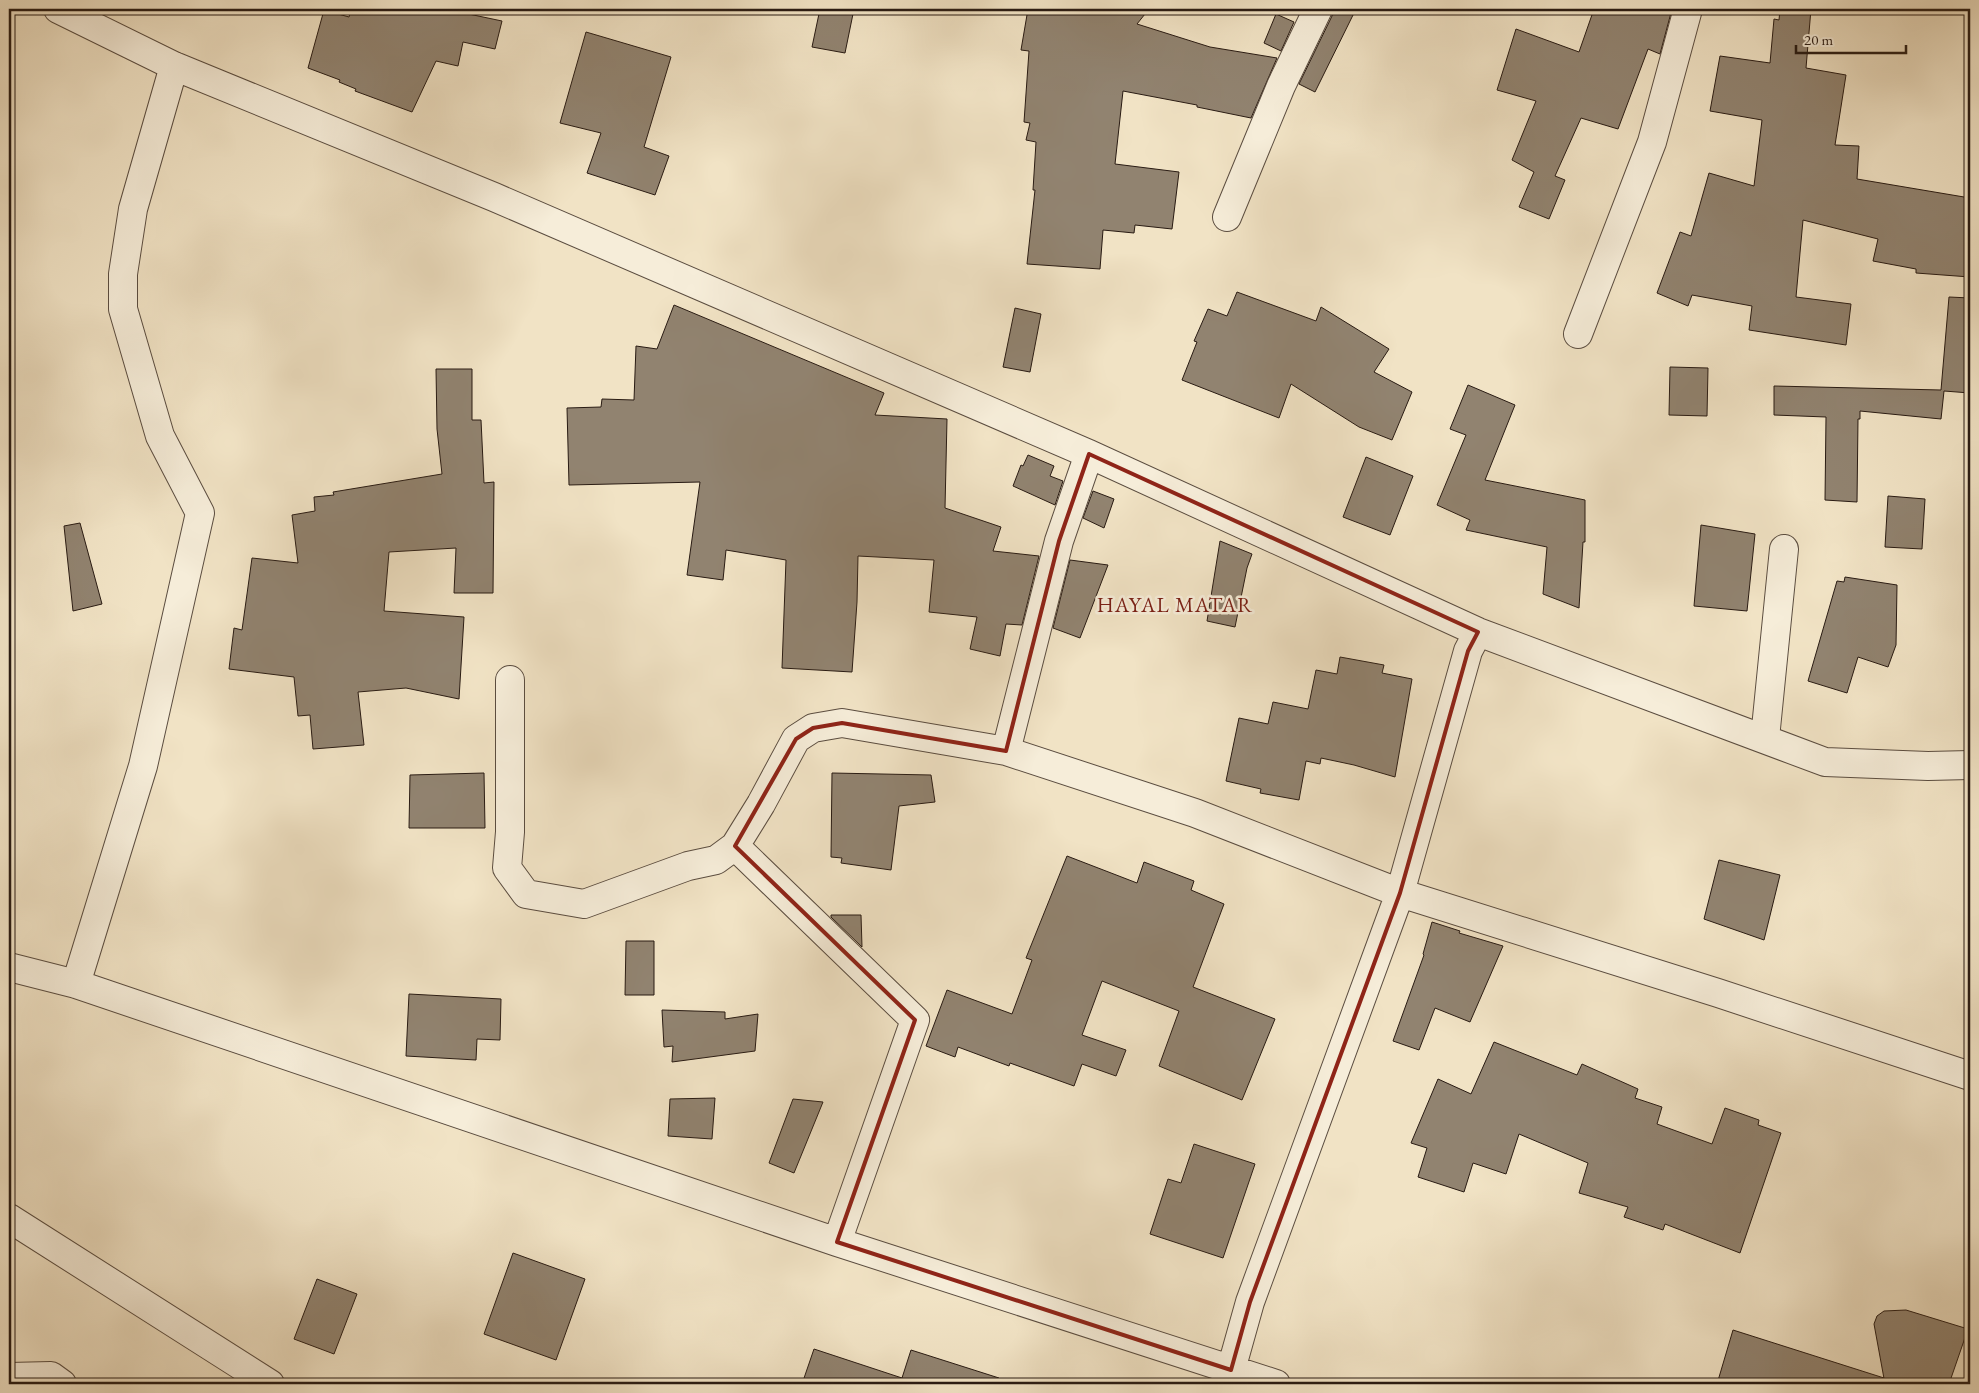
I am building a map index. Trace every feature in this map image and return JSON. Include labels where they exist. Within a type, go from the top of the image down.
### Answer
[{"type":"street","points":[[58,9],[174,66],[494,196],[1089,454],[1478,632],[1826,762],[1928,766],[1970,765]]},
{"type":"street","points":[[1227,217],[1282,86],[1318,9]]},
{"type":"street","points":[[1578,334],[1652,142],[1688,9]]},
{"type":"street","points":[[76,984],[143,766],[200,513],[160,436],[123,309],[123,274],[132,209],[174,66]]},
{"type":"street","points":[[1006,751],[1060,541],[1089,454]]},
{"type":"street","points":[[1765,738],[1784,549]]},
{"type":"street","points":[[1229,1377],[1250,1302],[1400,894],[1468,652],[1478,632]]},
{"type":"street","points":[[510,680],[510,832],[507,868],[526,894],[584,904],[688,866],[716,860],[735,846],[761,804],[796,740],[814,728],[842,723],[1006,751],[1195,813],[1400,894],[1718,993],[1970,1076]]},
{"type":"street","points":[[735,846],[916,1020],[837,1242]]},
{"type":"street","points":[[9,967],[76,984],[1229,1377],[1276,1384]]},
{"type":"street","points":[[9,1218],[270,1384]]},
{"type":"street","points":[[9,1377],[51,1376],[62,1384]]},
{"type":"highlighted area","points":[[1089,454],[1478,632],[1468,651],[1400,893],[1250,1302],[1231,1370],[837,1242],[915,1020],[735,846],[796,739],[813,728],[842,723],[1006,751],[1059,541]]},
{"type":"building","points":[[351,9],[445,9],[502,21],[495,49],[463,42],[458,66],[436,61],[412,112],[355,91],[356,89],[339,82],[340,80],[308,68],[324,10],[349,17]]},
{"type":"building","points":[[820,9],[854,9],[845,53],[812,47]]},
{"type":"building","points":[[1028,9],[1149,9],[1137,24],[1210,47],[1277,58],[1251,118],[1197,107],[1197,105],[1123,91],[1115,164],[1179,172],[1172,229],[1135,225],[1134,233],[1103,230],[1100,269],[1027,264],[1035,190],[1033,190],[1036,142],[1026,140],[1030,123],[1024,122],[1029,51],[1021,50]]},
{"type":"building","points":[[1333,9],[1356,9],[1315,92],[1299,84],[1332,16]]},
{"type":"building","points":[[1594,9],[1672,9],[1660,54],[1648,49],[1618,129],[1581,118],[1555,176],[1565,180],[1549,219],[1519,207],[1534,172],[1512,160],[1536,101],[1497,90],[1516,29],[1579,52]]},
{"type":"building","points":[[1780,9],[1811,9],[1806,68],[1846,75],[1835,145],[1859,146],[1857,179],[1970,198],[1970,277],[1916,273],[1916,269],[1873,261],[1878,239],[1803,220],[1796,297],[1851,304],[1846,345],[1749,330],[1752,306],[1692,295],[1688,306],[1657,293],[1680,232],[1691,236],[1709,173],[1754,186],[1762,120],[1710,111],[1720,56],[1770,63],[1774,19],[1779,20]]},
{"type":"building","points":[[1276,14],[1294,22],[1281,51],[1264,43]]},
{"type":"building","points":[[586,32],[671,57],[644,147],[669,156],[655,195],[587,173],[601,133],[560,123]]},
{"type":"building","points":[[1237,292],[1316,321],[1321,307],[1389,349],[1374,372],[1412,392],[1392,440],[1359,427],[1291,384],[1279,418],[1182,380],[1197,342],[1194,341],[1208,309],[1227,316]]},
{"type":"building","points":[[1949,297],[1970,298],[1970,393],[1944,391],[1941,419],[1860,411],[1860,419],[1858,419],[1857,502],[1825,500],[1826,417],[1774,415],[1774,386],[1941,390]]},
{"type":"building","points":[[674,305],[884,393],[875,415],[947,419],[945,508],[1001,527],[993,551],[1039,556],[1022,625],[1006,624],[1000,656],[970,649],[977,617],[929,612],[934,560],[858,556],[852,672],[782,668],[786,560],[726,550],[723,580],[687,575],[700,482],[569,485],[567,408],[601,407],[602,399],[634,400],[636,346],[657,349]]},
{"type":"building","points":[[1015,308],[1041,314],[1030,372],[1003,367]]},
{"type":"building","points":[[1670,367],[1708,368],[1707,416],[1669,415]]},
{"type":"building","points":[[436,369],[472,369],[472,420],[481,420],[484,483],[494,482],[493,593],[454,593],[456,548],[389,552],[384,611],[464,617],[459,699],[406,688],[358,692],[364,745],[313,749],[310,715],[298,716],[294,677],[229,669],[234,628],[242,630],[252,558],[298,563],[292,515],[315,511],[314,497],[334,495],[333,492],[442,474],[437,429]]},
{"type":"building","points":[[1468,385],[1515,405],[1485,480],[1585,500],[1585,542],[1583,542],[1579,608],[1543,594],[1547,547],[1466,530],[1470,520],[1437,505],[1466,435],[1450,429]]},
{"type":"building","points":[[1028,455],[1054,466],[1050,476],[1063,481],[1055,505],[1013,486],[1021,465],[1023,466]]},
{"type":"building","points":[[1366,457],[1413,476],[1390,535],[1343,517]]},
{"type":"building","points":[[1093,491],[1114,499],[1104,528],[1083,518]]},
{"type":"building","points":[[1888,496],[1925,499],[1922,549],[1885,547]]},
{"type":"building","points":[[80,523],[102,604],[73,611],[64,526]]},
{"type":"building","points":[[1701,525],[1755,534],[1747,611],[1694,606]]},
{"type":"building","points":[[1220,541],[1252,554],[1247,568],[1235,627],[1207,621]]},
{"type":"building","points":[[1070,560],[1108,565],[1080,638],[1053,628]]},
{"type":"building","points":[[1845,577],[1897,585],[1896,645],[1888,667],[1858,657],[1847,693],[1808,681],[1837,581],[1844,582]]},
{"type":"building","points":[[1340,657],[1384,665],[1382,673],[1412,679],[1395,777],[1321,758],[1320,764],[1306,761],[1299,800],[1260,793],[1261,789],[1226,781],[1239,718],[1268,724],[1273,702],[1308,709],[1316,670],[1337,674]]},
{"type":"building","points":[[484,773],[485,828],[409,828],[410,775]]},
{"type":"building","points":[[832,773],[931,775],[935,802],[899,806],[891,870],[841,863],[842,858],[831,857]]},
{"type":"building","points":[[1067,856],[1137,883],[1144,862],[1194,881],[1191,890],[1224,904],[1193,987],[1275,1019],[1242,1100],[1159,1066],[1179,1011],[1102,981],[1082,1035],[1126,1050],[1116,1076],[1082,1064],[1074,1086],[1010,1063],[1009,1066],[958,1047],[955,1057],[926,1046],[947,990],[1012,1014],[1032,960],[1026,958]]},
{"type":"building","points":[[1719,860],[1780,875],[1764,940],[1704,919]]},
{"type":"building","points":[[831,915],[861,915],[862,947],[831,917]]},
{"type":"building","points":[[1432,922],[1460,931],[1459,933],[1503,946],[1470,1022],[1435,1008],[1419,1050],[1393,1041],[1424,955]]},
{"type":"building","points":[[626,941],[654,941],[654,995],[625,995]]},
{"type":"building","points":[[409,994],[501,999],[500,1040],[477,1039],[476,1060],[406,1056]]},
{"type":"building","points":[[662,1010],[725,1012],[725,1019],[758,1014],[755,1051],[672,1062],[673,1046],[664,1047]]},
{"type":"building","points":[[1494,1042],[1577,1075],[1582,1064],[1638,1089],[1635,1098],[1662,1107],[1657,1124],[1712,1144],[1725,1108],[1759,1120],[1758,1125],[1781,1133],[1740,1253],[1665,1224],[1663,1230],[1624,1217],[1628,1207],[1579,1193],[1588,1163],[1519,1134],[1506,1174],[1473,1163],[1464,1192],[1418,1177],[1427,1148],[1411,1143],[1438,1079],[1471,1094]]},
{"type":"building","points":[[715,1098],[712,1139],[668,1136],[670,1099]]},
{"type":"building","points":[[793,1099],[823,1102],[794,1173],[769,1163]]},
{"type":"building","points":[[1194,1144],[1255,1164],[1223,1258],[1150,1234],[1168,1179],[1181,1183]]},
{"type":"building","points":[[513,1253],[585,1279],[556,1360],[484,1334]]},
{"type":"building","points":[[317,1279],[357,1294],[334,1354],[294,1339]]},
{"type":"building","points":[[1906,1310],[1968,1329],[1949,1384],[1885,1384],[1874,1324],[1877,1316],[1884,1311]]},
{"type":"building","points":[[1733,1330],[1884,1378],[1883,1384],[1717,1384]]},
{"type":"building","points":[[814,1349],[902,1378],[911,1350],[999,1378],[998,1384],[802,1384]]},
{"type":"district","name":"HAYAL MATAR","points":[[1175,604]]}]
